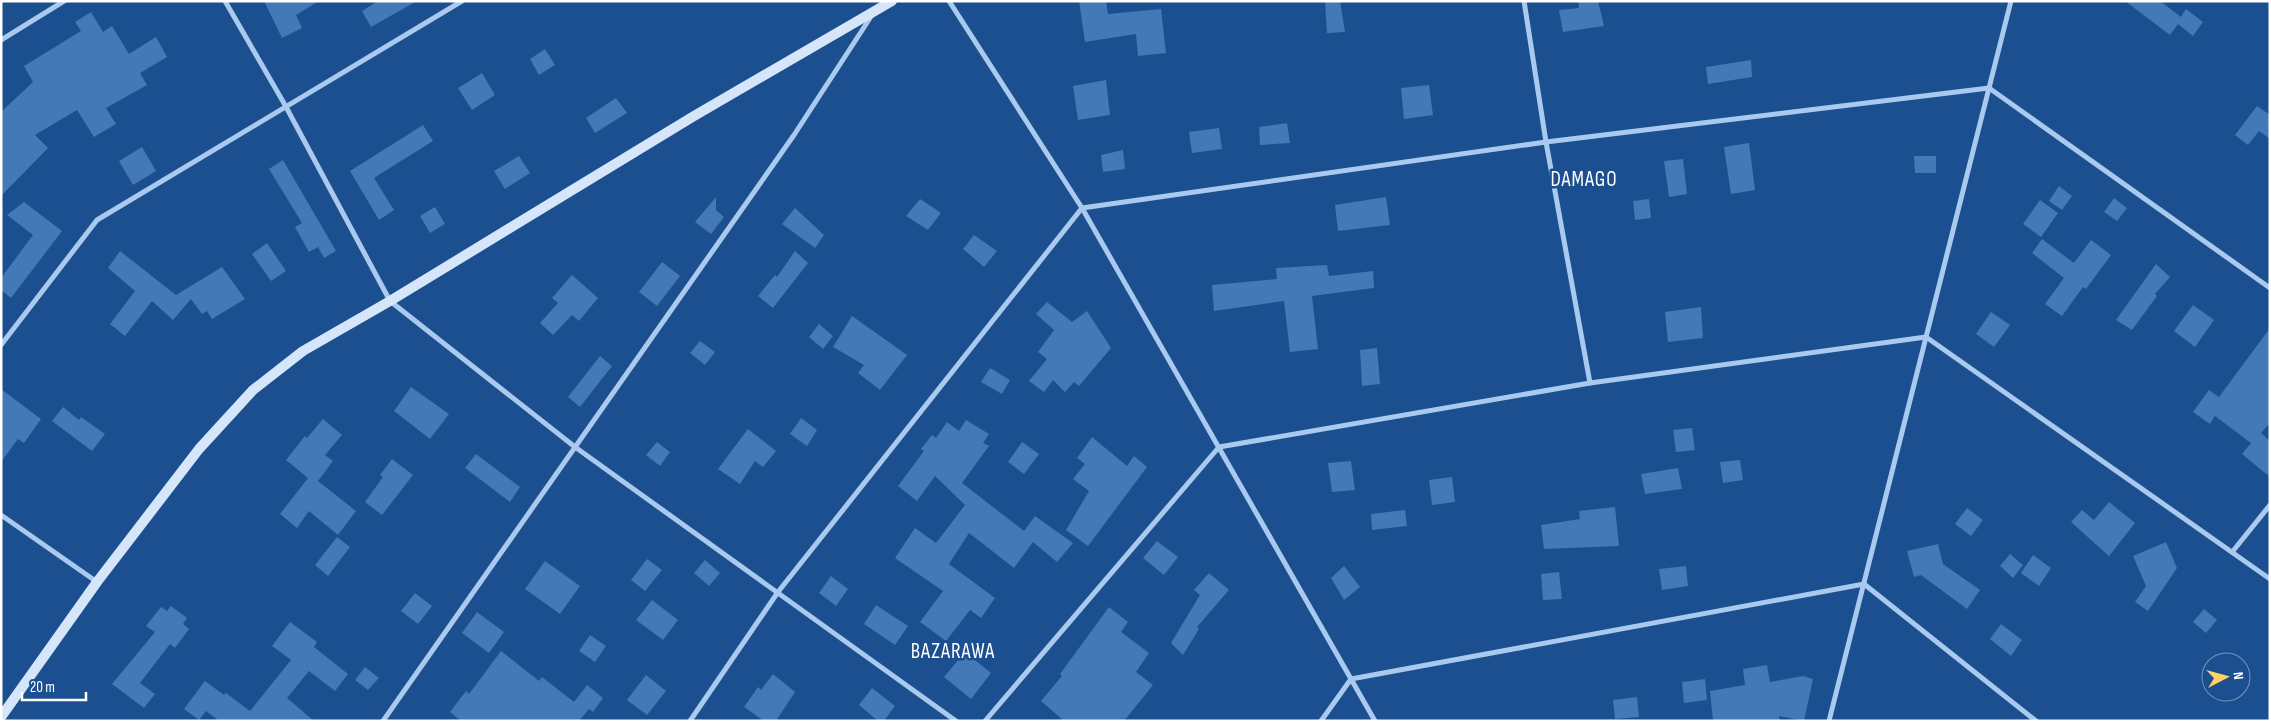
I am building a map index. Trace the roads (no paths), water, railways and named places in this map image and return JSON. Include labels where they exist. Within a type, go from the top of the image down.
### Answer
[{"type":"main road","points":[[1,718],[97,582],[200,449],[253,390],[303,351],[390,301],[694,116],[892,1]]},
{"type":"street","points":[[1,40],[64,1]]},
{"type":"street","points":[[225,1],[285,105],[390,301],[575,447],[956,721]]},
{"type":"street","points":[[1,344],[97,220],[285,105],[462,1]]},
{"type":"street","points":[[949,1],[1082,208],[1375,721]]},
{"type":"street","points":[[1524,1],[1546,142],[1590,383]]},
{"type":"street","points":[[1829,721],[2011,1]]},
{"type":"street","points":[[383,721],[794,135],[874,12]]},
{"type":"street","points":[[690,721],[778,592],[1082,208],[1546,142],[1989,88],[2270,288]]},
{"type":"street","points":[[985,721],[1219,448],[1590,383],[1926,336],[2233,551],[2270,579]]},
{"type":"street","points":[[2233,551],[2270,505]]},
{"type":"street","points":[[1,515],[97,582]]},
{"type":"street","points":[[1321,721],[1351,679],[1864,584],[2036,721]]},
{"type":"district","name":"DAMAGO","points":[[1584,179]]},
{"type":"district","name":"BAZARAWA","points":[[953,651]]}]
